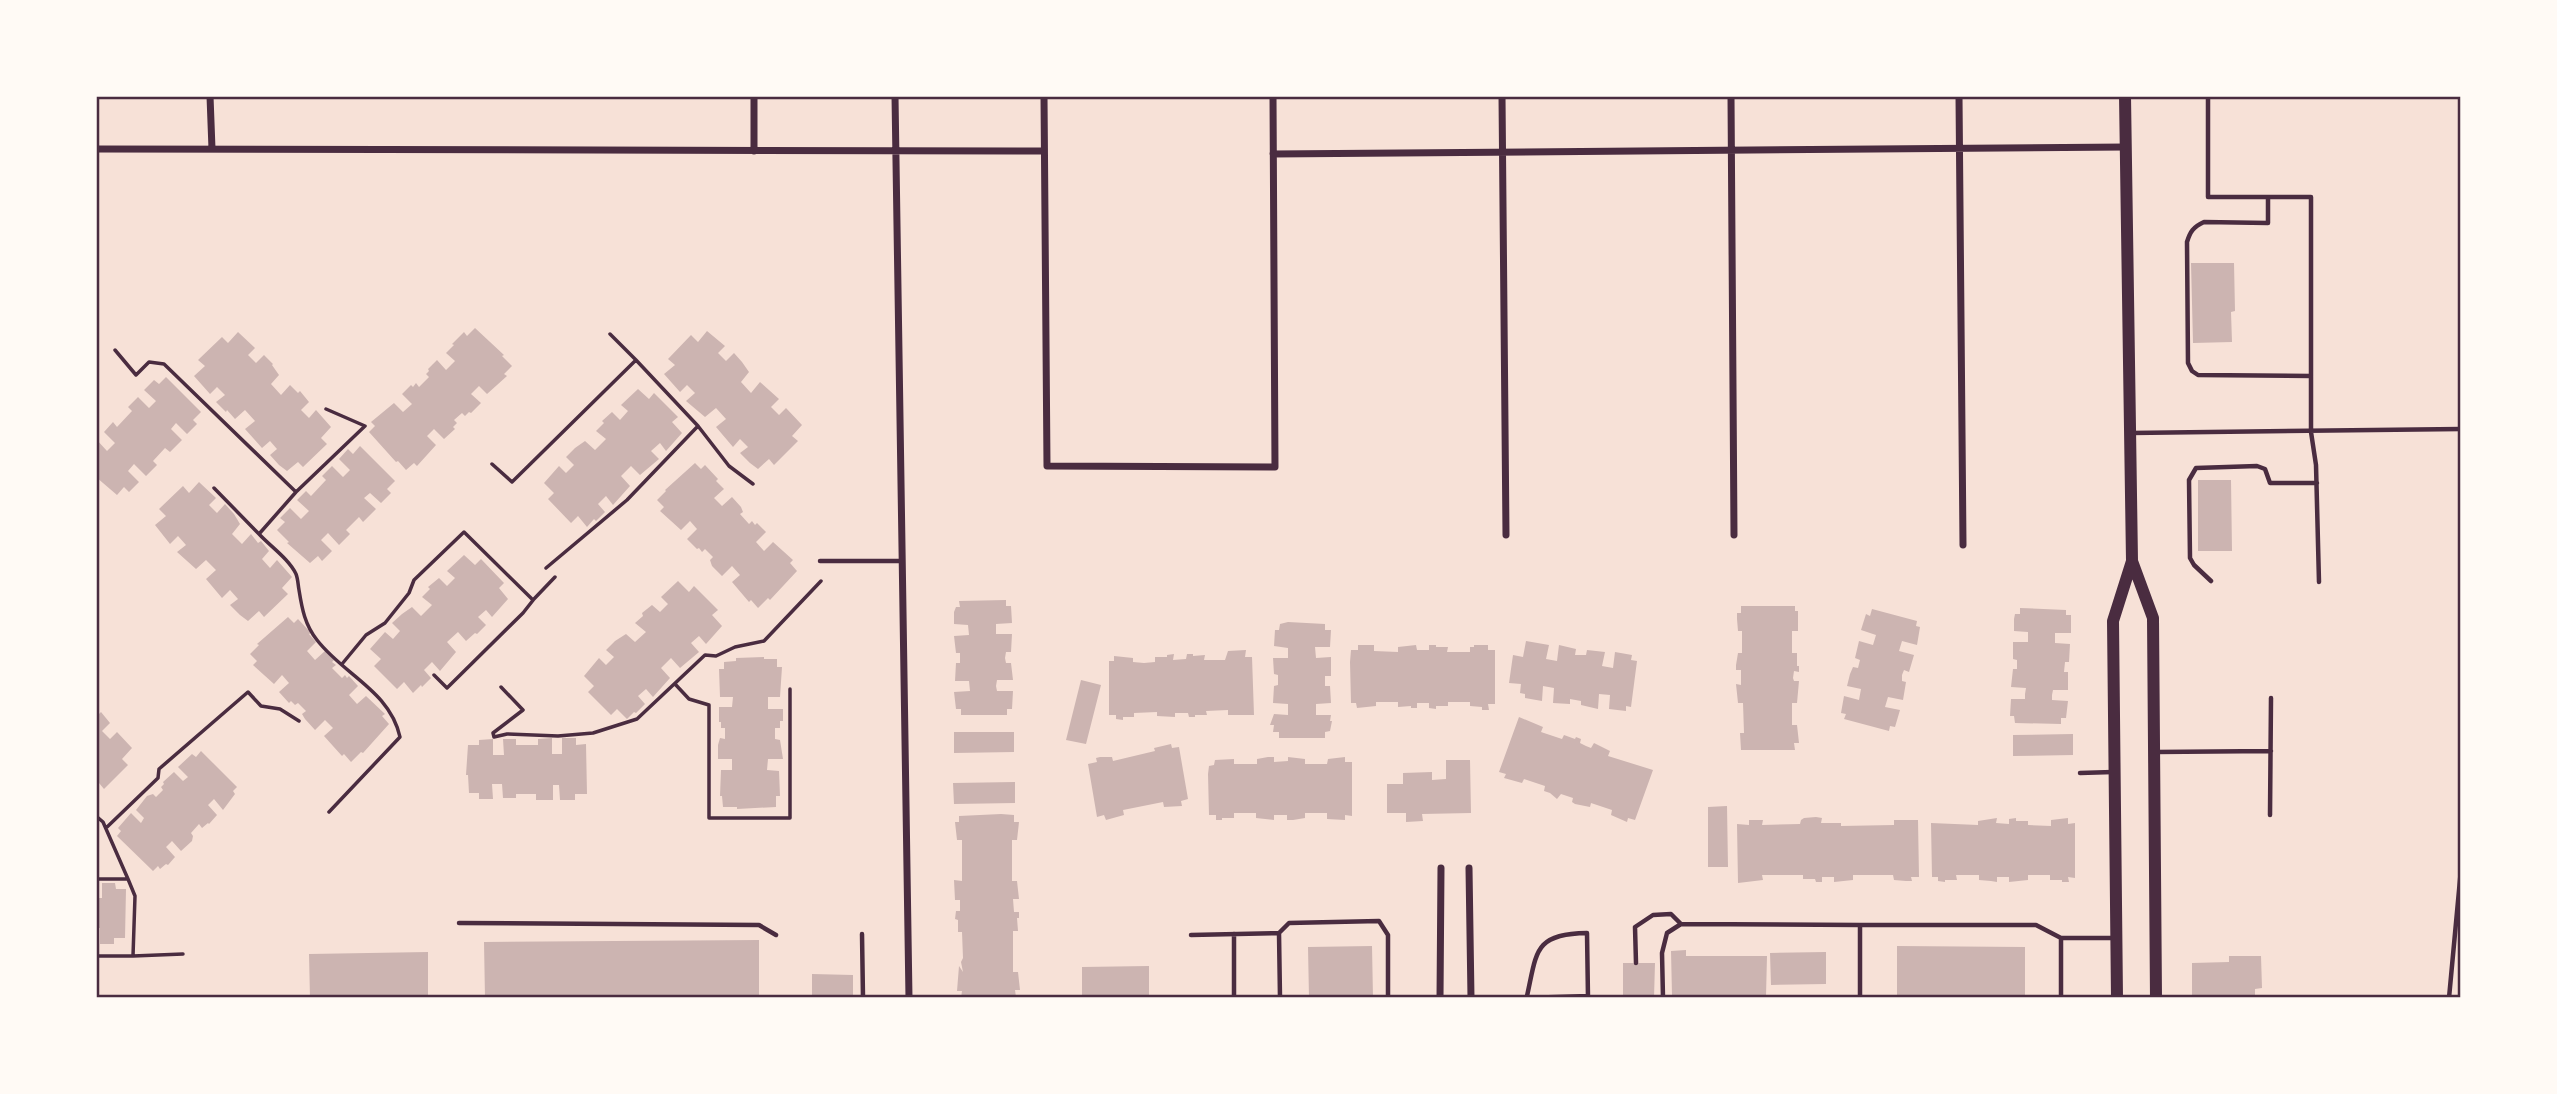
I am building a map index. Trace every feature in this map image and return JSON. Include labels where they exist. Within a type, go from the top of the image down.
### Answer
[{"type":"main road","points":[[2117,998],[2113,621],[2132,561],[2126,96]]},
{"type":"main road","points":[[2132,561],[2153,618],[2156,998]]},
{"type":"street","points":[[211,96],[212,149]]},
{"type":"street","points":[[754,96],[754,151]]},
{"type":"street","points":[[895,96],[909,998]]},
{"type":"street","points":[[1044,96],[1047,466],[1275,467],[1273,96]]},
{"type":"street","points":[[1502,96],[1506,535]]},
{"type":"street","points":[[1731,96],[1734,535]]},
{"type":"street","points":[[1959,96],[1963,545]]},
{"type":"street","points":[[1273,155],[2126,147]]},
{"type":"street","points":[[96,149],[1044,151]]},
{"type":"street","points":[[1440,998],[1441,868]]},
{"type":"street","points":[[1469,868],[1471,998]]},
{"type":"lane","points":[[2208,96],[2208,197],[2311,197],[2311,432],[2317,483],[2319,582]]},
{"type":"lane","points":[[2268,197],[2268,223],[2204,222],[2195,226],[2190,233],[2187,243],[2188,363],[2197,374],[2206,375],[2311,376]]},
{"type":"lane","points":[[2131,433],[2461,429]]},
{"type":"lane","points":[[2211,581],[2190,558],[2189,480],[2196,468],[2258,466],[2265,469],[2270,483],[2317,483]]},
{"type":"lane","points":[[820,561],[901,561]]},
{"type":"lane","points":[[2270,815],[2271,698]]},
{"type":"lane","points":[[2155,752],[2271,751]]},
{"type":"lane","points":[[2080,773],[2114,772]]},
{"type":"lane","points":[[2449,998],[2461,869]]},
{"type":"lane","points":[[1636,963],[1635,926],[1653,915],[1662,914],[1671,914],[1681,924]]},
{"type":"lane","points":[[1191,934],[1279,933],[1289,923],[1379,921],[1388,935],[1388,998]]},
{"type":"lane","points":[[459,923],[759,925],[776,935]]},
{"type":"lane","points":[[1663,998],[1662,953],[1667,933],[1681,924],[2036,925],[2061,938],[2116,938]]},
{"type":"lane","points":[[1860,925],[1860,998]]},
{"type":"lane","points":[[1234,933],[1234,998]]},
{"type":"lane","points":[[1279,933],[1280,998]]},
{"type":"lane","points":[[1587,933],[1588,997],[1524,997],[1539,948],[1553,937],[1587,933]]},
{"type":"lane","points":[[862,934],[863,998]]},
{"type":"lane","points":[[2061,938],[2061,998]]},
{"type":"path","points":[[610,334],[698,426],[729,466],[753,484]]},
{"type":"path","points":[[115,350],[136,375],[149,362],[164,364],[296,492]]},
{"type":"path","points":[[492,464],[512,482],[636,360]]},
{"type":"path","points":[[259,534],[296,492],[365,426],[326,409]]},
{"type":"path","points":[[546,568],[627,500],[698,426]]},
{"type":"path","points":[[214,488],[296,574],[303,617],[317,641],[376,693],[397,722],[400,737],[329,811]]},
{"type":"path","points":[[342,664],[366,635],[385,623],[409,593],[414,580],[464,532],[533,600],[535,597]]},
{"type":"path","points":[[434,675],[447,688],[523,613],[555,577]]},
{"type":"path","points":[[501,687],[523,710],[493,733],[494,737],[507,734],[558,736],[593,733],[637,719],[705,655],[716,656],[735,647],[764,641],[821,582]]},
{"type":"path","points":[[675,684],[689,699],[709,705],[709,818],[790,818],[790,689]]},
{"type":"path","points":[[106,828],[158,778],[159,769],[248,692],[261,706],[280,709],[299,721]]},
{"type":"path","points":[[96,816],[106,828],[135,896],[133,956]]},
{"type":"path","points":[[96,879],[128,879]]},
{"type":"path","points":[[96,956],[183,954]]},
{"type":"building","points":[[2191,263],[2234,263],[2235,311],[2231,312],[2232,342],[2193,343]]},
{"type":"building","points":[[475,328],[512,366],[504,374],[507,376],[487,394],[479,386],[471,394],[481,403],[471,413],[465,416],[462,413],[454,420],[457,423],[453,427],[455,429],[444,439],[434,429],[427,436],[436,445],[417,466],[414,463],[406,470],[369,432],[375,426],[371,422],[394,403],[403,412],[412,404],[402,394],[411,385],[413,387],[416,383],[419,387],[429,377],[426,374],[428,369],[437,360],[446,370],[455,361],[446,353],[454,345],[452,344],[464,332],[467,336]]},
{"type":"building","points":[[707,331],[725,346],[718,353],[726,361],[734,353],[742,362],[749,372],[741,382],[751,393],[760,382],[779,399],[771,407],[779,415],[786,408],[802,425],[792,436],[798,441],[774,465],[769,459],[758,469],[750,463],[740,453],[748,447],[740,439],[733,447],[716,427],[726,419],[716,408],[705,417],[686,401],[695,393],[687,385],[680,392],[664,374],[675,365],[668,359],[691,335],[698,342]]},
{"type":"building","points":[[238,332],[255,348],[248,355],[256,363],[264,355],[273,364],[279,375],[271,384],[281,395],[290,385],[298,393],[300,391],[309,402],[301,410],[309,418],[316,410],[331,427],[321,438],[327,444],[303,467],[298,462],[287,471],[279,465],[270,455],[277,449],[270,441],[262,448],[245,429],[255,421],[245,410],[235,419],[216,402],[225,395],[217,387],[210,394],[194,376],[205,366],[198,360],[222,337],[228,343]]},
{"type":"building","points":[[166,377],[201,412],[193,420],[197,424],[187,434],[176,423],[171,429],[182,440],[170,452],[165,448],[153,461],[157,465],[146,476],[134,464],[128,471],[139,482],[129,492],[124,487],[117,495],[96,477],[96,439],[107,451],[115,443],[104,432],[113,422],[117,427],[132,411],[128,407],[138,397],[149,408],[156,401],[144,390],[154,380],[159,384]]},
{"type":"building","points":[[638,389],[649,399],[654,393],[678,417],[672,422],[682,433],[666,451],[660,443],[651,451],[659,459],[640,475],[631,466],[621,476],[630,486],[613,505],[606,496],[598,504],[605,512],[596,521],[594,519],[587,527],[578,516],[571,523],[548,499],[554,493],[544,483],[559,466],[566,473],[574,465],[566,457],[575,448],[585,441],[595,450],[606,439],[596,431],[604,423],[602,421],[612,412],[620,420],[628,411],[621,405]]},
{"type":"building","points":[[360,446],[395,481],[387,489],[391,493],[381,503],[370,493],[364,498],[376,509],[363,522],[359,517],[346,530],[350,534],[339,545],[328,533],[321,540],[332,551],[322,561],[318,556],[310,563],[287,543],[289,542],[277,530],[285,522],[280,518],[290,508],[301,519],[309,511],[297,500],[306,491],[311,496],[326,480],[322,476],[332,466],[343,477],[350,470],[339,459],[348,449],[353,454]]},
{"type":"building","points":[[695,463],[701,469],[705,465],[718,479],[716,481],[724,489],[714,498],[722,506],[732,497],[741,507],[743,512],[740,514],[749,524],[752,521],[755,525],[757,523],[766,532],[756,542],[764,551],[773,542],[793,560],[790,563],[797,571],[770,600],[768,598],[758,608],[751,600],[749,602],[732,582],[740,575],[732,566],[722,576],[712,566],[710,560],[713,557],[705,549],[702,552],[697,549],[687,539],[697,529],[690,521],[681,530],[660,511],[664,507],[657,500]]},
{"type":"building","points":[[2198,480],[2231,480],[2232,551],[2198,551]]},
{"type":"building","points":[[199,482],[216,498],[209,505],[217,513],[225,504],[234,514],[240,524],[232,534],[242,544],[251,534],[258,543],[261,541],[269,551],[262,559],[270,568],[277,560],[292,577],[282,588],[288,594],[264,617],[259,611],[248,621],[240,615],[230,605],[238,599],[230,590],[222,598],[206,579],[216,570],[206,560],[196,569],[177,552],[186,545],[178,536],[170,544],[155,525],[166,516],[159,509],[183,486],[189,493]]},
{"type":"building","points":[[464,555],[475,565],[481,559],[504,583],[499,588],[508,599],[492,617],[486,610],[478,617],[486,625],[477,634],[466,641],[458,632],[447,642],[456,652],[440,671],[432,662],[424,670],[431,678],[422,687],[421,685],[413,693],[404,682],[397,689],[374,666],[381,659],[370,649],[385,632],[393,639],[400,631],[392,623],[402,614],[412,607],[421,616],[432,605],[422,597],[430,589],[428,587],[439,578],[447,586],[455,578],[447,571]]},
{"type":"building","points":[[678,581],[689,592],[694,586],[718,610],[712,615],[722,626],[706,644],[699,636],[691,643],[699,652],[680,668],[671,658],[661,668],[670,678],[653,697],[646,689],[638,696],[645,704],[636,713],[627,719],[617,709],[611,715],[588,692],[594,686],[584,676],[599,658],[606,665],[614,657],[606,650],[615,641],[626,634],[635,642],[646,632],[635,623],[652,605],[660,612],[668,604],[661,597]]},
{"type":"building","points":[[1006,600],[1006,606],[1011,606],[1012,623],[996,624],[996,634],[1012,634],[1011,652],[1006,652],[1005,658],[1006,663],[1011,663],[1013,680],[997,680],[996,686],[997,691],[1013,691],[1012,709],[1007,709],[1007,715],[961,715],[961,709],[956,709],[954,692],[970,691],[969,681],[955,681],[956,663],[960,663],[960,653],[956,653],[954,636],[969,635],[968,625],[954,624],[954,612],[956,607],[960,607],[959,601]]},
{"type":"building","points":[[1741,606],[1795,606],[1795,611],[1798,611],[1798,631],[1792,631],[1792,653],[1797,653],[1799,666],[1799,672],[1794,671],[1793,678],[1794,681],[1799,681],[1797,703],[1792,703],[1792,725],[1797,725],[1799,743],[1794,743],[1795,750],[1741,750],[1740,733],[1744,733],[1743,703],[1738,703],[1736,684],[1741,685],[1741,670],[1736,670],[1736,665],[1738,653],[1742,653],[1742,631],[1738,631],[1737,619]]},
{"type":"building","points":[[2020,608],[2066,610],[2066,615],[2071,615],[2071,633],[2055,633],[2055,643],[2070,644],[2069,662],[2065,662],[2064,672],[2068,672],[2068,690],[2053,690],[2052,695],[2052,700],[2068,701],[2066,718],[2061,718],[2061,724],[2015,723],[2014,716],[2010,716],[2011,699],[2025,699],[2026,688],[2011,687],[2013,669],[2017,669],[2017,660],[2013,659],[2013,642],[2028,642],[2028,632],[2014,631],[2015,614],[2020,614]]},
{"type":"building","points":[[1872,609],[1917,621],[1916,626],[1920,627],[1917,645],[1902,641],[1899,651],[1914,655],[1909,672],[1904,670],[1902,675],[1902,681],[1906,682],[1903,700],[1888,697],[1885,707],[1900,710],[1895,727],[1890,726],[1889,731],[1844,719],[1846,714],[1841,713],[1844,696],[1859,700],[1861,689],[1847,686],[1853,667],[1858,668],[1860,660],[1855,658],[1859,641],[1873,645],[1876,635],[1861,630],[1866,614],[1870,616]]},
{"type":"building","points":[[288,617],[294,623],[298,619],[311,633],[309,634],[316,642],[307,651],[315,660],[325,651],[334,660],[332,662],[336,665],[332,668],[342,678],[349,676],[358,686],[349,695],[357,704],[366,696],[385,714],[382,716],[389,724],[363,753],[351,762],[324,736],[333,728],[325,720],[315,730],[302,714],[306,711],[298,703],[289,703],[279,692],[289,683],[282,675],[274,684],[253,665],[257,661],[250,654],[259,645],[257,644]]},
{"type":"building","points":[[1280,624],[1325,624],[1325,630],[1331,630],[1330,647],[1315,647],[1316,658],[1331,657],[1331,676],[1325,676],[1325,686],[1330,686],[1331,703],[1316,704],[1316,715],[1331,715],[1330,731],[1325,732],[1325,738],[1279,738],[1279,732],[1273,732],[1274,725],[1270,725],[1274,714],[1288,715],[1288,704],[1273,703],[1278,675],[1274,674],[1273,658],[1288,658],[1288,648],[1274,646],[1275,630],[1279,630]]},
{"type":"building","points":[[1526,641],[1549,645],[1546,659],[1557,661],[1559,645],[1576,649],[1575,655],[1586,655],[1587,650],[1605,652],[1602,666],[1613,668],[1615,652],[1632,655],[1631,660],[1637,661],[1631,707],[1626,706],[1626,711],[1609,709],[1610,695],[1599,694],[1598,709],[1570,699],[1570,704],[1553,703],[1554,688],[1543,686],[1542,701],[1525,698],[1525,694],[1520,693],[1521,684],[1509,683],[1513,655],[1523,657]]},
{"type":"building","points":[[1358,645],[1374,645],[1374,651],[1398,652],[1398,647],[1416,645],[1417,650],[1429,650],[1429,645],[1436,645],[1448,647],[1447,652],[1470,652],[1470,647],[1474,645],[1488,645],[1488,650],[1495,650],[1495,704],[1488,704],[1489,710],[1470,706],[1470,702],[1448,702],[1448,706],[1436,706],[1436,709],[1429,708],[1429,703],[1417,703],[1417,708],[1398,707],[1398,702],[1376,702],[1376,706],[1357,708],[1356,703],[1351,703],[1350,662],[1351,650],[1358,650]]},
{"type":"building","points":[[1246,650],[1245,657],[1252,657],[1254,715],[1228,715],[1228,710],[1206,711],[1207,715],[1195,717],[1189,717],[1188,713],[1175,713],[1175,717],[1157,716],[1157,712],[1134,713],[1134,717],[1123,717],[1123,720],[1116,719],[1116,715],[1109,715],[1109,661],[1114,661],[1114,656],[1133,658],[1133,662],[1144,663],[1155,662],[1155,657],[1174,654],[1173,660],[1186,659],[1187,654],[1193,654],[1205,655],[1204,660],[1225,660],[1228,651]]},
{"type":"building","points":[[736,658],[777,659],[777,667],[782,667],[780,697],[768,697],[768,709],[783,709],[783,721],[780,721],[780,728],[775,728],[775,739],[780,740],[783,759],[768,759],[767,770],[779,771],[780,796],[776,796],[776,807],[723,807],[720,796],[721,770],[732,770],[732,759],[718,759],[720,738],[725,739],[725,728],[721,728],[719,722],[719,707],[732,707],[733,697],[720,697],[719,669],[724,669],[724,662],[736,661]]},
{"type":"building","points":[[1081,680],[1101,685],[1086,744],[1066,740]]},
{"type":"building","points":[[96,711],[99,714],[101,712],[110,723],[102,731],[110,739],[117,732],[132,748],[122,759],[128,765],[104,789],[99,783],[96,785]]},
{"type":"building","points":[[1519,717],[1543,727],[1541,732],[1562,739],[1564,735],[1575,739],[1576,737],[1581,739],[1580,743],[1591,748],[1594,743],[1610,751],[1608,756],[1653,770],[1635,820],[1628,818],[1627,822],[1611,815],[1612,810],[1591,803],[1590,807],[1575,804],[1572,802],[1573,798],[1561,794],[1557,799],[1544,791],[1545,786],[1524,779],[1522,783],[1504,778],[1506,774],[1499,772]]},
{"type":"building","points":[[954,732],[1014,732],[1014,752],[954,753]]},
{"type":"building","points":[[2073,734],[2073,755],[2013,756],[2013,735]]},
{"type":"building","points":[[552,738],[552,754],[562,754],[562,738],[576,738],[576,745],[586,744],[587,794],[575,794],[575,800],[560,800],[559,785],[553,785],[553,800],[536,800],[536,794],[516,794],[516,798],[503,798],[502,784],[492,784],[493,799],[479,799],[479,793],[469,793],[466,775],[468,745],[479,745],[479,740],[493,739],[493,755],[504,755],[503,739],[516,739],[516,745],[538,745],[538,739]]},
{"type":"building","points":[[1171,744],[1172,748],[1179,747],[1188,799],[1181,801],[1182,806],[1164,807],[1163,802],[1123,810],[1124,815],[1106,820],[1104,815],[1097,817],[1088,764],[1097,762],[1096,758],[1100,757],[1112,757],[1113,761],[1155,751],[1154,748]]},
{"type":"building","points":[[201,751],[237,787],[233,791],[235,794],[223,810],[214,799],[208,805],[217,815],[202,828],[199,824],[191,833],[192,841],[181,851],[172,841],[166,847],[175,857],[168,865],[160,869],[158,866],[153,871],[117,836],[121,831],[118,828],[131,813],[141,823],[144,818],[136,810],[147,796],[153,794],[156,797],[163,790],[163,782],[174,772],[183,781],[188,777],[178,767],[192,754],[196,757]]},
{"type":"building","points":[[1274,757],[1274,762],[1288,761],[1288,757],[1305,759],[1305,764],[1327,764],[1328,759],[1345,757],[1345,762],[1352,762],[1352,816],[1345,815],[1345,820],[1327,819],[1327,813],[1305,813],[1305,818],[1293,820],[1287,820],[1287,815],[1274,815],[1274,820],[1256,818],[1256,813],[1234,813],[1234,818],[1216,820],[1216,815],[1209,815],[1208,774],[1209,766],[1214,765],[1215,760],[1234,759],[1234,764],[1257,764],[1257,759]]},
{"type":"building","points":[[1446,760],[1470,760],[1471,813],[1422,814],[1423,821],[1406,822],[1406,813],[1387,813],[1387,784],[1403,784],[1403,773],[1432,772],[1432,780],[1446,779]]},
{"type":"building","points":[[1015,782],[1015,803],[954,804],[953,783]]},
{"type":"building","points":[[1727,806],[1728,867],[1708,867],[1708,807]]},
{"type":"building","points":[[1014,815],[1014,822],[1019,822],[1017,840],[1012,840],[1012,881],[1017,881],[1019,899],[1013,899],[1014,912],[1019,912],[1019,918],[1018,931],[1013,931],[1013,972],[1018,972],[1020,990],[1015,990],[1016,997],[961,998],[962,991],[957,991],[959,966],[963,972],[962,932],[958,932],[958,920],[955,919],[956,911],[960,911],[960,900],[955,900],[954,880],[962,881],[962,840],[957,840],[955,822],[959,822],[959,816]]},
{"type":"building","points":[[1804,818],[1822,818],[1821,823],[1841,823],[1841,826],[1894,825],[1894,820],[1918,820],[1919,877],[1911,877],[1912,881],[1906,881],[1894,880],[1893,875],[1853,875],[1853,880],[1834,882],[1834,877],[1822,877],[1822,882],[1816,882],[1815,879],[1803,879],[1803,875],[1762,875],[1763,880],[1738,883],[1737,824],[1749,825],[1749,820],[1763,820],[1762,825],[1800,824]]},
{"type":"building","points":[[1997,818],[1996,823],[2009,824],[2009,819],[2016,818],[2016,821],[2028,821],[2028,825],[2051,826],[2051,820],[2068,818],[2068,824],[2075,823],[2075,878],[2068,877],[2069,882],[2062,882],[2050,880],[2050,875],[2028,875],[2028,880],[2009,882],[2009,877],[1997,877],[1997,882],[1979,880],[1979,875],[1956,875],[1957,880],[1945,882],[1938,881],[1938,877],[1932,877],[1931,823],[1978,825],[1978,821]]},
{"type":"building","points":[[102,883],[115,883],[116,889],[126,889],[125,938],[114,938],[114,944],[100,944],[100,928],[96,928],[96,898],[102,898]]},
{"type":"building","points":[[759,940],[759,998],[485,998],[484,942]]},
{"type":"building","points":[[1372,946],[1373,998],[1309,998],[1308,947]]},
{"type":"building","points":[[1897,946],[2025,947],[2025,998],[1897,998]]},
{"type":"building","points":[[1686,950],[1686,956],[1767,956],[1766,996],[1672,995],[1671,951]]},
{"type":"building","points":[[428,952],[428,998],[310,998],[309,954]]},
{"type":"building","points":[[1826,952],[1826,984],[1771,985],[1770,953]]},
{"type":"building","points":[[2229,956],[2261,956],[2262,988],[2255,989],[2255,998],[2192,998],[2192,963],[2229,962]]},
{"type":"building","points":[[1623,963],[1655,963],[1654,998],[1623,998]]},
{"type":"building","points":[[1149,966],[1149,998],[1082,998],[1082,967]]},
{"type":"building","points":[[812,974],[853,975],[853,998],[812,998]]}]
